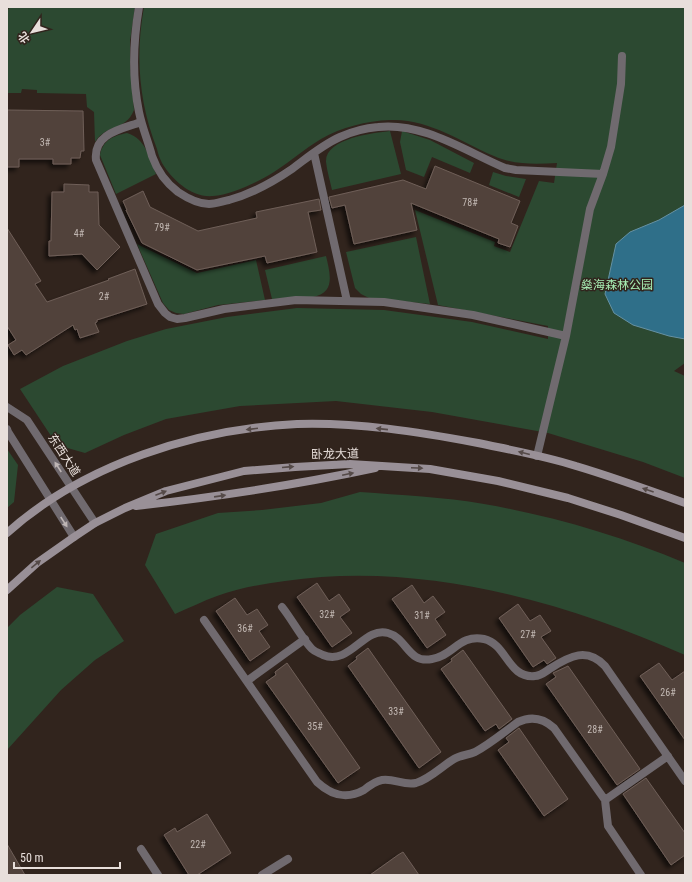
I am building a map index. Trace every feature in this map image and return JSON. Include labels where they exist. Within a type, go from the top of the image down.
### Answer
[{"type":"main road","points":[[7,534],[50,500],[70,487],[140,455],[191,440],[248,429],[297,424],[354,426],[432,434],[575,465],[685,503]]},
{"type":"main road","name":"卧龙大道","points":[[7,590],[37,563],[74,537],[95,523],[125,508],[166,491],[244,471],[295,467],[350,464],[430,469],[498,481],[561,496],[621,515],[685,538]]},
{"type":"main road","points":[[125,508],[260,490],[331,478],[385,466]]},
{"type":"street","points":[[139,7],[134,45],[135,85],[142,122],[153,160],[162,176],[173,188],[184,196],[198,202],[208,204],[239,197],[272,181],[340,137],[376,127],[410,127],[441,139],[505,168],[531,172],[603,174]]},
{"type":"street","points":[[537,456],[566,336],[590,209],[603,174],[610,147],[616,116],[622,56]]},
{"type":"street","points":[[142,122],[110,133],[104,137],[97,146],[96,160],[158,304],[170,317],[177,319],[185,318],[224,309],[296,300],[384,302],[472,315],[566,336]]},
{"type":"street","points":[[314,153],[347,302]]},
{"type":"street","name":"东西大道","points":[[7,407],[27,420],[95,523]]},
{"type":"street","points":[[7,429],[74,537]]},
{"type":"street","points":[[282,607],[312,649],[326,656],[336,657],[345,654],[369,636],[378,632],[393,634],[415,657],[425,660],[441,656],[467,639],[476,638],[486,640],[494,644],[500,650],[512,667],[526,676],[543,674],[565,658],[575,655],[590,656],[600,661],[605,666],[685,781]]},
{"type":"street","points":[[204,620],[317,782],[326,790],[335,794],[346,795],[356,794],[382,780],[390,780],[404,784],[421,782],[455,758],[474,752],[518,722],[524,719],[533,718],[543,720],[554,728],[605,800],[608,826],[641,875]]},
{"type":"street","points":[[247,681],[305,639]]},
{"type":"street","points":[[605,800],[668,756]]},
{"type":"street","points":[[141,849],[158,875]]},
{"type":"street","points":[[262,875],[288,859]]},
{"type":"green space","points":[[10,7],[135,7],[130,41],[130,65],[134,110],[126,122],[105,132],[95,142],[94,112],[87,107],[86,94],[37,93],[37,90],[22,89],[21,93],[7,93],[7,11]]},
{"type":"green space","name":"燊海森林公园","points":[[144,7],[685,7],[685,363],[674,371],[685,376],[685,478],[643,462],[548,433],[432,412],[336,401],[240,406],[166,419],[124,435],[85,453],[57,445],[20,389],[63,366],[127,341],[166,329],[227,317],[297,308],[384,310],[472,322],[548,339],[548,326],[438,305],[415,210],[495,242],[494,246],[510,252],[539,181],[554,183],[557,163],[533,164],[509,161],[494,156],[431,127],[404,120],[390,120],[363,123],[337,131],[315,143],[274,172],[245,187],[213,196],[205,196],[190,191],[171,176],[162,163],[146,114],[140,79],[139,61],[141,25]]},
{"type":"green space","points":[[390,131],[401,174],[332,190],[326,162],[328,154],[333,147],[362,135]]},
{"type":"green space","points":[[402,131],[430,140],[474,163],[470,173],[432,157],[424,177],[406,170],[400,142]]},
{"type":"green space","points":[[127,133],[143,144],[156,174],[116,194],[100,155],[106,142],[113,137]]},
{"type":"green space","points":[[493,172],[506,176],[526,179],[519,197],[489,185]]},
{"type":"green space","points":[[416,237],[430,304],[369,298],[361,294],[355,288],[346,252]]},
{"type":"green space","points":[[137,244],[197,273],[256,260],[265,300],[218,305],[184,314],[169,310],[163,303]]},
{"type":"green space","points":[[326,256],[330,281],[328,287],[320,295],[313,297],[272,299],[265,270]]},
{"type":"green space","points":[[7,449],[18,465],[14,502],[7,508]]},
{"type":"green space","points":[[360,492],[422,496],[484,504],[536,514],[636,544],[685,563],[685,655],[638,635],[590,618],[490,590],[439,581],[388,577],[336,576],[285,581],[259,585],[217,596],[175,614],[145,565],[156,534],[218,513],[262,510],[321,503]]},
{"type":"green space","points":[[57,587],[93,594],[124,641],[95,660],[61,690],[7,750],[7,628],[20,615]]},
{"type":"water","points":[[685,205],[685,339],[669,336],[633,325],[614,313],[605,294],[616,244],[630,232],[659,220]]},
{"type":"building","points":[[7,110],[83,111],[84,151],[81,151],[80,158],[71,158],[71,164],[53,164],[53,159],[19,159],[19,167],[7,167]]},
{"type":"building","points":[[435,166],[520,201],[511,223],[518,226],[510,247],[498,243],[499,239],[411,203],[417,230],[354,244],[345,205],[332,208],[329,197],[403,180],[426,189]]},
{"type":"building","points":[[64,184],[89,185],[89,192],[98,192],[99,225],[120,247],[97,270],[82,254],[49,256],[49,241],[51,241],[52,192],[64,192]]},
{"type":"building","points":[[143,191],[150,207],[198,231],[257,218],[256,212],[319,199],[321,210],[308,212],[317,252],[267,263],[265,256],[197,270],[142,243],[123,201]]},
{"type":"building","points":[[7,228],[41,281],[35,284],[47,302],[135,269],[147,304],[97,320],[95,323],[99,332],[80,338],[77,329],[75,330],[73,325],[26,355],[22,350],[14,355],[8,345],[16,340],[7,326]]},
{"type":"building","points":[[317,583],[329,601],[339,594],[350,610],[340,617],[352,633],[332,647],[297,597]]},
{"type":"building","points":[[412,585],[424,603],[433,596],[445,612],[435,619],[446,635],[427,648],[392,599]]},
{"type":"building","points":[[235,598],[247,615],[257,609],[268,625],[259,631],[270,647],[250,661],[216,611]]},
{"type":"building","points":[[518,604],[530,621],[540,615],[551,631],[541,637],[556,658],[547,664],[544,660],[533,667],[499,618]]},
{"type":"building","points":[[368,648],[441,752],[419,768],[348,666],[357,659],[356,657]]},
{"type":"building","points":[[463,650],[512,719],[499,729],[496,724],[485,731],[441,669]]},
{"type":"building","points":[[287,663],[360,768],[338,783],[266,682],[276,675],[275,672]]},
{"type":"building","points":[[659,663],[672,680],[685,671],[685,740],[640,676]]},
{"type":"building","points":[[568,666],[640,769],[617,785],[546,684],[556,677],[553,673]]},
{"type":"building","points":[[519,728],[568,799],[544,816],[498,750],[509,742],[506,738]]},
{"type":"building","points":[[646,778],[685,833],[685,855],[671,865],[623,794]]},
{"type":"building","points":[[207,814],[231,853],[197,875],[189,875],[164,835],[175,828],[177,832]]},
{"type":"building","points":[[7,844],[25,875],[7,875]]},
{"type":"building","points":[[403,852],[419,875],[370,875],[398,855]]}]
